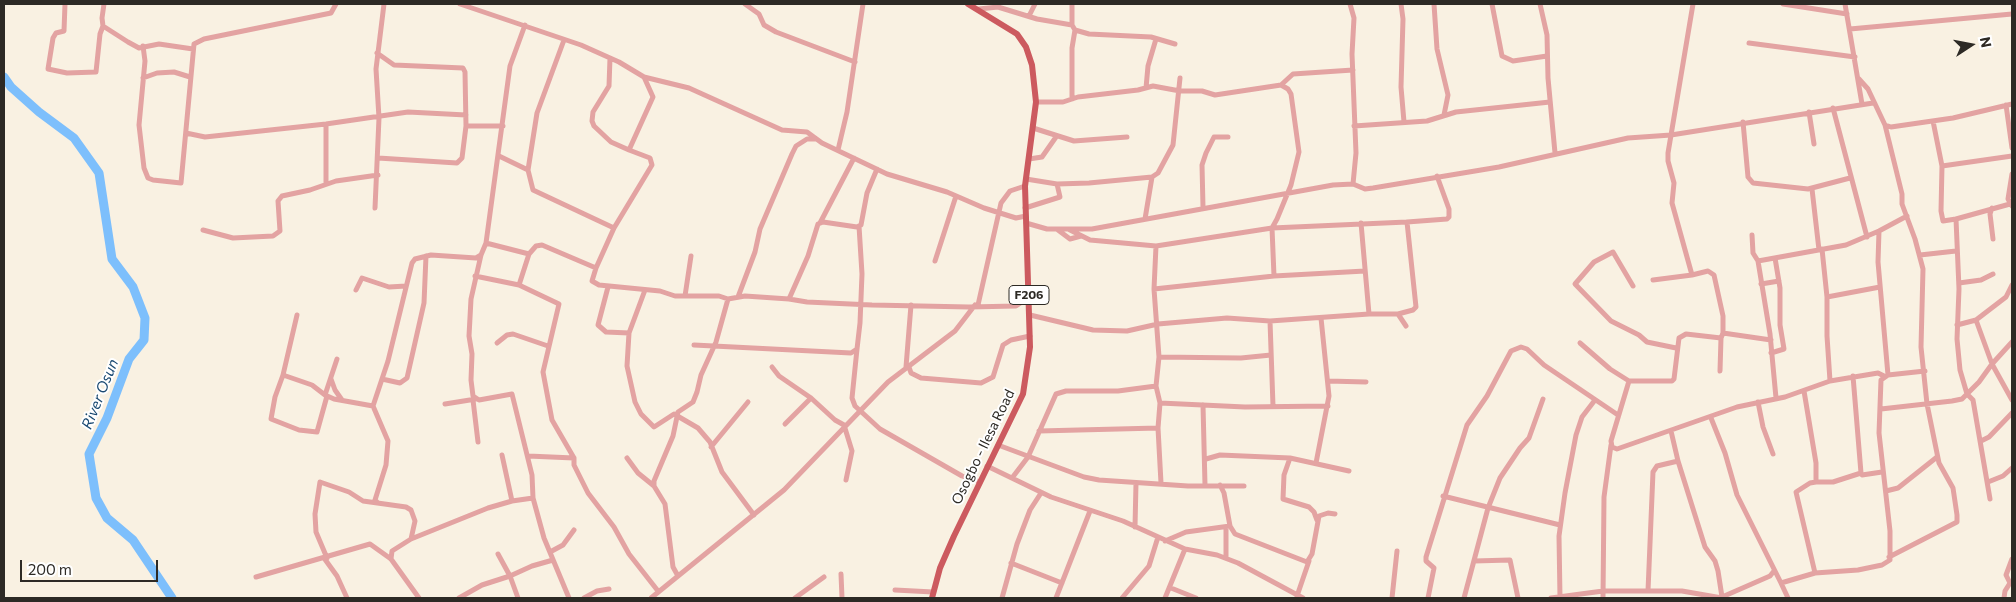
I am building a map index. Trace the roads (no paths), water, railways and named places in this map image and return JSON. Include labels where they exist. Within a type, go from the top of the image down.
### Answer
[{"type":"main road","name":"Osogbo - Ilesa Road","points":[[933,595],[940,568],[1023,394],[1029,364],[1030,315],[1026,182],[1036,102],[1032,65],[1023,41],[1012,29],[968,4]]},
{"type":"street","points":[[65,4],[64,31],[56,33],[53,38],[48,69],[67,73],[96,72],[100,34],[103,26],[104,4]]},
{"type":"street","points":[[143,46],[144,78],[139,125],[144,168],[148,178],[181,183],[193,49],[197,42],[331,13],[336,4]]},
{"type":"street","points":[[375,208],[378,175],[379,118],[376,94],[377,54],[384,4]]},
{"type":"street","points":[[460,4],[610,58],[644,77],[689,88],[782,130],[804,131],[816,139],[898,179],[956,196],[1016,218],[1026,219],[1058,230],[1073,239],[1081,236]]},
{"type":"street","points":[[745,4],[759,14],[764,25],[776,32],[855,62]]},
{"type":"street","points":[[838,150],[848,112],[863,4]]},
{"type":"street","points":[[1029,16],[1035,4]]},
{"type":"street","points":[[1072,4],[1074,28],[1072,99]]},
{"type":"street","points":[[1350,4],[1354,18],[1353,70],[1356,177],[1353,184]]},
{"type":"street","points":[[1401,4],[1403,19],[1401,87],[1404,122]]},
{"type":"street","points":[[1434,4],[1437,49],[1448,95],[1444,116]]},
{"type":"street","points":[[1492,4],[1502,56],[1513,61],[1547,56]]},
{"type":"street","points":[[1540,4],[1547,35],[1550,102],[1555,153]]},
{"type":"street","points":[[1692,275],[1672,203],[1674,183],[1668,161],[1693,4]]},
{"type":"street","points":[[1783,4],[1847,14]]},
{"type":"street","points":[[1845,4],[1862,104]]},
{"type":"street","points":[[979,9],[990,6],[1008,7],[1029,16],[1089,34],[1142,36],[1175,44]]},
{"type":"street","points":[[1850,29],[2012,14]]},
{"type":"street","points":[[103,26],[139,48],[159,44],[193,49]]},
{"type":"street","points":[[478,442],[471,386],[472,354],[469,336],[475,276],[486,243],[510,66],[525,26]]},
{"type":"street","points":[[1146,88],[1148,66],[1156,39]]},
{"type":"street","points":[[564,40],[537,113],[528,170],[534,190],[614,228]]},
{"type":"street","points":[[1749,44],[1855,57]]},
{"type":"street","points":[[377,54],[394,65],[463,68],[465,72],[466,115],[464,150],[460,162],[378,158]]},
{"type":"street","points":[[610,58],[609,86],[593,112],[592,121],[594,126],[611,142],[650,158],[652,166],[614,228],[596,268],[592,283],[608,287],[685,296],[719,296],[728,299],[789,298],[808,302],[860,305],[1016,306],[1029,297]]},
{"type":"street","points":[[1036,102],[1063,102],[1072,99],[1161,86],[1180,91],[1202,91],[1215,95],[1281,85],[1293,74],[1353,70]]},
{"type":"street","points":[[144,78],[157,73],[174,72],[190,77]]},
{"type":"street","points":[[629,150],[654,97],[644,77]]},
{"type":"street","points":[[651,598],[784,490],[844,425],[862,412],[888,382],[955,331],[977,305],[998,212],[1006,195],[1026,182],[1057,184],[1152,177],[1158,173],[1173,144],[1180,78]]},
{"type":"street","points":[[1859,79],[1868,89],[1873,103],[1877,105],[1888,126],[1887,134],[1902,194],[1902,204],[1920,255],[1923,286],[1921,347],[1927,404],[1941,469],[1953,488],[1957,522],[1889,556]]},
{"type":"street","points":[[1274,276],[1272,228],[1277,220],[1295,171],[1298,152],[1291,94],[1288,89],[1281,85]]},
{"type":"street","points":[[1355,124],[1428,121],[1479,108],[1550,102]]},
{"type":"street","points":[[1058,230],[1092,229],[1333,185],[1353,184],[1365,189],[1499,167],[1628,138],[1672,135],[1743,122],[1873,103]]},
{"type":"street","points":[[1888,126],[1981,113],[2009,105],[2012,148]]},
{"type":"street","points":[[1833,108],[1850,178],[1867,236]]},
{"type":"street","points":[[186,133],[205,137],[379,118],[384,114],[408,112],[466,115]]},
{"type":"street","points":[[1809,112],[1814,144]]},
{"type":"street","points":[[1933,121],[1942,166],[1943,221],[2011,205],[2008,199],[2012,174]]},
{"type":"street","points":[[1743,122],[1748,177],[1750,181],[1812,189],[1850,178]]},
{"type":"street","points":[[326,124],[326,183]]},
{"type":"street","points":[[466,126],[503,126]]},
{"type":"street","points":[[1033,128],[1042,129],[1056,137],[1074,141],[1127,137]]},
{"type":"street","points":[[1202,208],[1202,165],[1206,153],[1215,136],[1228,137]]},
{"type":"street","points":[[1029,159],[1042,157],[1056,137]]},
{"type":"street","points":[[738,298],[755,252],[760,229],[792,154],[796,146],[807,140],[816,139]]},
{"type":"street","points":[[499,156],[528,170]]},
{"type":"street","points":[[1942,166],[2012,156]]},
{"type":"street","points":[[789,298],[808,256],[816,226],[820,223],[854,158]]},
{"type":"street","points":[[877,169],[870,181],[862,213],[864,219],[859,226],[862,274],[852,398],[855,406],[880,429],[962,476],[980,482]]},
{"type":"street","points":[[203,230],[233,238],[272,236],[280,231],[278,198],[310,190],[326,183],[378,175]]},
{"type":"street","points":[[1070,229],[1090,240],[1156,246],[1272,228],[1447,219],[1449,217],[1449,208],[1438,176]]},
{"type":"street","points":[[1145,220],[1152,177]]},
{"type":"street","points":[[1026,208],[1060,197],[1057,184]]},
{"type":"street","points":[[1812,189],[1828,296],[1827,336],[1830,381]]},
{"type":"street","points":[[935,261],[956,196]]},
{"type":"street","points":[[1992,208],[1990,214],[1993,239]]},
{"type":"street","points":[[1758,261],[1846,245],[1879,231],[1907,216]]},
{"type":"street","points":[[1956,219],[1959,283],[1957,325],[1960,370],[1967,394],[1973,400],[1990,499]]},
{"type":"street","points":[[1030,315],[1093,330],[1127,331],[1158,324],[1227,318],[1270,320],[1398,314],[1413,310],[1416,307],[1407,222]]},
{"type":"street","points":[[820,223],[859,226]]},
{"type":"street","points":[[1361,223],[1369,314]]},
{"type":"street","points":[[1781,583],[1815,573],[1858,570],[1882,565],[1890,560],[1890,531],[1879,433],[1881,380],[1886,375],[1880,287],[1879,231]]},
{"type":"street","points":[[1752,235],[1753,253],[1758,261],[1771,340],[1776,398]]},
{"type":"street","points":[[486,243],[529,254]]},
{"type":"street","points":[[519,285],[529,254],[536,246],[542,245],[596,268]]},
{"type":"street","points":[[1156,246],[1154,290],[1160,357],[1156,386],[1160,403],[1158,428],[1161,454],[1161,483]]},
{"type":"street","points":[[1920,255],[1956,251]]},
{"type":"street","points":[[1633,286],[1613,252],[1594,262],[1575,284],[1611,321],[1639,335],[1647,342],[1676,348]]},
{"type":"street","points":[[378,503],[375,500],[386,466],[388,441],[373,406],[396,331],[412,263],[415,259],[426,256],[476,258],[481,255]]},
{"type":"street","points":[[382,379],[400,383],[407,378],[424,303],[426,256]]},
{"type":"street","points":[[685,296],[691,256]]},
{"type":"street","points":[[1771,353],[1784,349],[1780,325],[1779,281],[1775,258]]},
{"type":"street","points":[[1154,290],[1274,276],[1365,270]]},
{"type":"street","points":[[1653,280],[1708,271],[1714,275],[1723,316],[1720,371]]},
{"type":"street","points":[[1959,283],[1980,280],[1993,274]]},
{"type":"street","points":[[475,276],[519,285],[559,304],[543,372],[552,420],[574,458],[574,465],[588,493],[614,527],[629,554],[658,591]]},
{"type":"street","points":[[356,290],[362,278],[389,287],[406,286]]},
{"type":"street","points":[[1761,284],[1779,281]]},
{"type":"street","points":[[1957,325],[1976,320],[2006,297],[2012,284]]},
{"type":"street","points":[[608,287],[598,325],[606,332],[629,332]]},
{"type":"street","points":[[1828,296],[1880,287]]},
{"type":"street","points":[[645,290],[629,332],[627,366],[635,402],[641,414],[655,427],[674,414],[698,428],[708,438],[722,472],[754,514]]},
{"type":"street","points":[[654,486],[678,417],[678,412],[694,398],[728,299]]},
{"type":"street","points":[[911,305],[908,367],[911,374],[921,378],[981,383],[993,376],[1003,345],[1011,340],[1030,336]]},
{"type":"street","points":[[1398,314],[1406,326]]},
{"type":"street","points":[[297,315],[271,419],[281,425],[298,430],[317,432],[337,359]]},
{"type":"street","points":[[1316,462],[1328,406],[1328,381],[1321,318]]},
{"type":"street","points":[[1270,320],[1273,406]]},
{"type":"street","points":[[1976,320],[1992,364],[2012,400]]},
{"type":"street","points":[[498,343],[506,335],[513,334],[548,346]]},
{"type":"street","points":[[1580,342],[1610,369],[1629,381],[1672,382],[1674,379],[1678,338],[1683,335],[1771,340]]},
{"type":"street","points":[[1881,408],[1962,399],[1979,382],[2012,342]]},
{"type":"street","points":[[694,345],[847,354],[857,349]]},
{"type":"street","points":[[1428,598],[1434,568],[1426,561],[1426,557],[1467,425],[1487,396],[1511,350],[1527,349],[1544,365],[1618,415]]},
{"type":"street","points":[[1160,357],[1241,358],[1271,355]]},
{"type":"street","points":[[772,367],[780,376],[811,398],[835,420],[844,425],[852,451],[846,480]]},
{"type":"street","points":[[1611,445],[1617,449],[1711,418],[1737,407],[1776,398],[1830,381],[1878,373],[1886,375],[1925,371]]},
{"type":"street","points":[[283,375],[312,385],[326,396],[373,406]]},
{"type":"street","points":[[1854,376],[1861,473]]},
{"type":"street","points":[[331,379],[335,390],[342,400]]},
{"type":"street","points":[[1328,381],[1366,382]]},
{"type":"street","points":[[1604,598],[1604,497],[1611,445],[1629,381]]},
{"type":"street","points":[[1012,478],[1028,457],[1052,400],[1059,392],[1118,391],[1156,386]]},
{"type":"street","points":[[1804,390],[1816,463],[1816,482]]},
{"type":"street","points":[[445,404],[512,394],[528,456],[534,490],[533,498],[544,538],[569,598]]},
{"type":"street","points":[[785,424],[811,398]]},
{"type":"street","points":[[1464,598],[1488,508],[1500,478],[1529,438],[1542,399]]},
{"type":"street","points":[[1560,597],[1560,525],[1576,435],[1582,417],[1595,400]]},
{"type":"street","points":[[711,447],[748,402]]},
{"type":"street","points":[[1758,402],[1763,426],[1773,454]]},
{"type":"street","points":[[1160,403],[1328,406]]},
{"type":"street","points":[[1203,405],[1206,459],[1205,485]]},
{"type":"street","points":[[1981,441],[1988,437],[2012,413]]},
{"type":"street","points":[[1711,418],[1725,453],[1737,495],[1788,598]]},
{"type":"street","points":[[1039,430],[1158,428]]},
{"type":"street","points":[[1671,431],[1678,461],[1705,547],[1715,561],[1722,598]]},
{"type":"street","points":[[998,445],[1084,477],[1136,484],[1244,486]]},
{"type":"street","points":[[502,455],[512,501]]},
{"type":"street","points":[[1206,459],[1220,455],[1290,458],[1349,470]]},
{"type":"street","points":[[528,456],[574,458]]},
{"type":"street","points":[[1886,491],[1898,488],[1938,457]]},
{"type":"street","points":[[627,458],[638,473],[654,486],[665,504],[673,567],[678,576]]},
{"type":"street","points":[[1290,458],[1284,475],[1283,499],[1309,507],[1314,512],[1317,520],[1312,554],[1297,596]]},
{"type":"street","points":[[1648,591],[1653,472],[1657,466],[1678,461]]},
{"type":"street","points":[[987,466],[1041,493],[1135,527],[1185,549],[1226,558],[1303,598]]},
{"type":"street","points":[[1988,482],[2003,476],[2012,468]]},
{"type":"street","points":[[1861,473],[1862,476],[1882,472]]},
{"type":"street","points":[[1815,573],[1796,492],[1810,483],[1833,482],[1861,473]]},
{"type":"street","points":[[347,598],[337,576],[325,558],[316,532],[315,514],[320,482],[349,492],[363,501],[406,507],[411,510],[415,521],[412,539]]},
{"type":"street","points":[[1135,527],[1136,484]]},
{"type":"street","points":[[1220,485],[1224,493],[1228,527],[1226,558]]},
{"type":"street","points":[[1002,598],[1011,563],[1030,510],[1041,493]]},
{"type":"street","points":[[1444,496],[1560,525]]},
{"type":"street","points":[[391,559],[392,551],[412,539],[488,508],[512,501],[533,498]]},
{"type":"street","points":[[1056,598],[1090,511]]},
{"type":"street","points":[[1317,520],[1323,514],[1335,514]]},
{"type":"street","points":[[1165,541],[1186,532],[1228,527],[1241,537],[1298,559],[1309,561]]},
{"type":"street","points":[[550,552],[563,545],[574,530]]},
{"type":"street","points":[[1122,598],[1149,566],[1158,538]]},
{"type":"street","points":[[256,577],[370,544],[391,559],[418,598]]},
{"type":"street","points":[[1165,598],[1171,588],[1185,549]]},
{"type":"street","points":[[1392,598],[1397,551]]},
{"type":"street","points":[[498,554],[510,576],[518,598]]},
{"type":"street","points":[[2004,598],[2005,591],[2011,584],[2006,575],[2012,559]]},
{"type":"street","points":[[459,598],[482,585],[552,560]]},
{"type":"street","points":[[1474,562],[1510,560],[1518,598]]},
{"type":"street","points":[[1011,563],[1062,583]]},
{"type":"street","points":[[1551,598],[1603,591],[1682,591],[1693,596],[1722,598],[1770,576],[1774,571]]},
{"type":"street","points":[[841,574],[842,598]]},
{"type":"street","points":[[795,598],[824,577]]},
{"type":"street","points":[[1171,588],[1196,598]]},
{"type":"street","points":[[584,598],[597,591],[609,589]]},
{"type":"street","points":[[894,590],[933,595]]},
{"type":"waterway","name":"River Osun","points":[[4,77],[11,87],[39,112],[74,138],[99,173],[112,259],[133,287],[145,318],[144,340],[129,359],[107,418],[89,454],[96,498],[107,518],[133,540],[172,598]]}]
